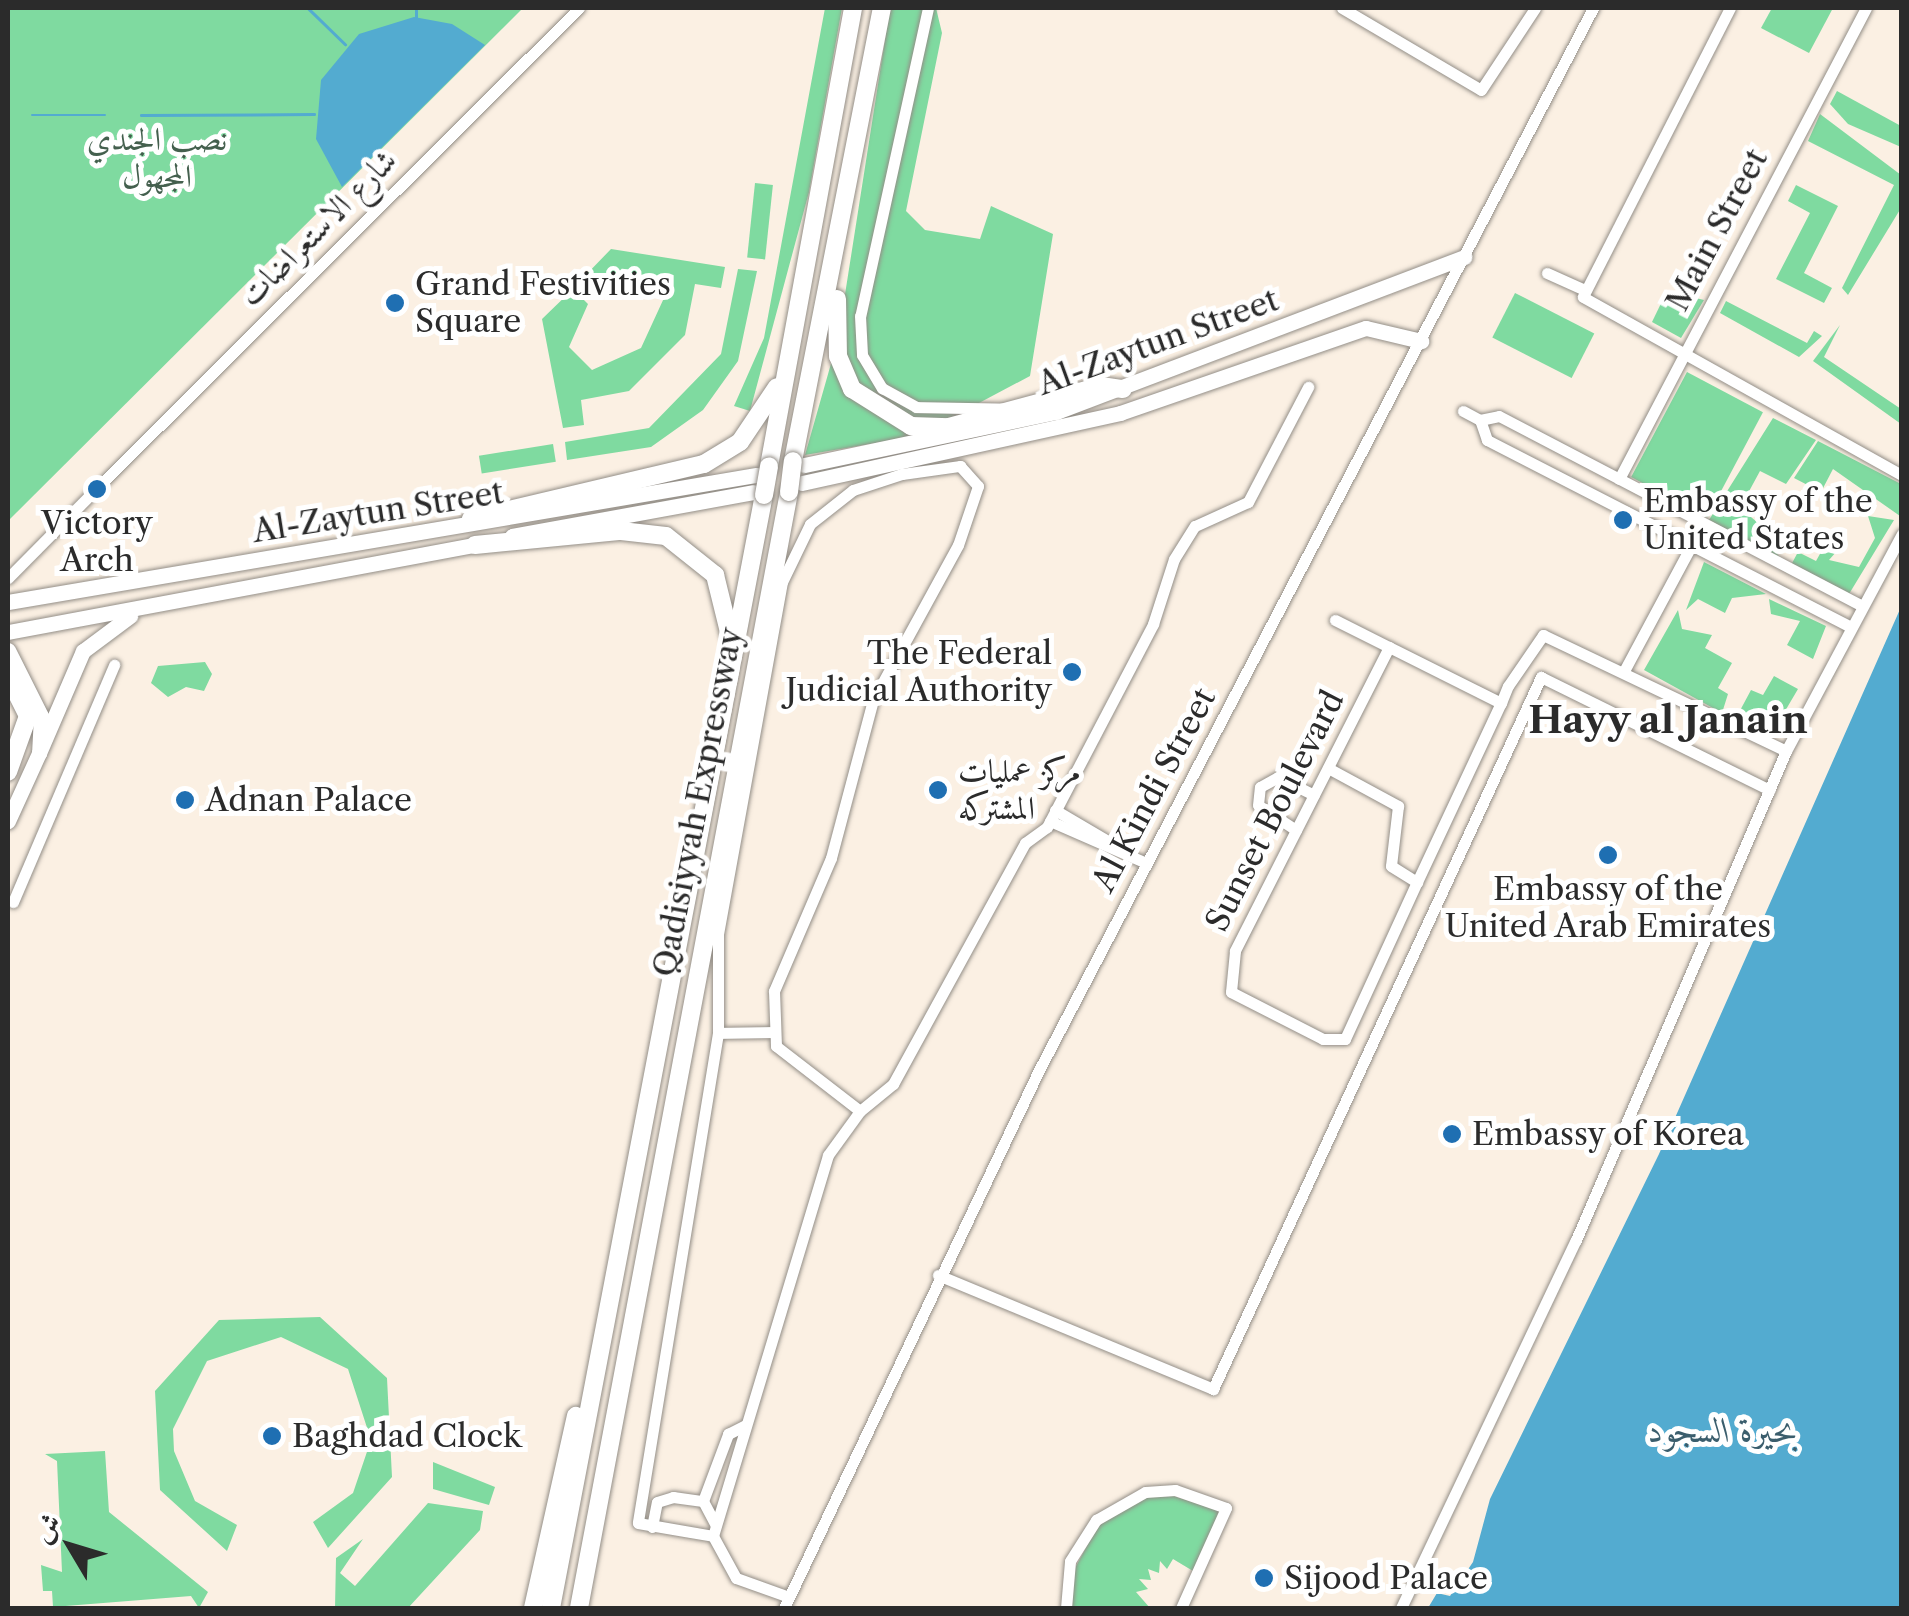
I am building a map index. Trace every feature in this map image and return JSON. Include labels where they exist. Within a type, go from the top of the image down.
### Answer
[{"type":"highway","name":"Qadisiyyah Expressway","points":[[552,1608],[732,658],[762,470],[789,353],[853,8]]},
{"type":"highway","name":"Qadisiyyah Expressway","points":[[579,1608],[795,488],[882,8]]},
{"type":"highway","points":[[840,248],[838,356],[866,403],[928,428],[1035,411],[1123,389]]},
{"type":"highway","points":[[481,519],[704,464],[755,426],[789,353]]},
{"type":"highway","points":[[475,545],[620,531],[666,536],[714,574],[732,658]]},
{"type":"highway","points":[[8,676],[28,716],[8,772]]},
{"type":"highway","points":[[533,1608],[610,1290]]},
{"type":"main road","name":"Al-Zaytun Street","points":[[1123,389],[1465,256]]},
{"type":"main road","name":"Al-Zaytun Street","points":[[795,488],[1045,433],[1366,328],[1422,341]]},
{"type":"main road","points":[[1035,411],[1045,433]]},
{"type":"main road","name":"Al-Zaytun Street","points":[[798,463],[1035,411]]},
{"type":"main road","name":"Al-Zaytun Street","points":[[16,601],[762,470]]},
{"type":"main road","name":"Al-Zaytun Street","points":[[8,632],[759,494]]},
{"type":"main road","points":[[481,519],[512,526],[497,540]]},
{"type":"main road","points":[[16,601],[17,613],[26,629]]},
{"type":"main road","points":[[8,821],[83,651],[152,607]]},
{"type":"main road","points":[[8,650],[31,683],[39,753]]},
{"type":"street","name":"شارع الاستعراضات","points":[[8,578],[579,8]]},
{"type":"street","points":[[928,8],[860,316],[862,354],[882,388],[916,408],[1007,402],[1035,411]]},
{"type":"street","points":[[1342,8],[1481,90],[1535,8]]},
{"type":"street","name":"Al Kindi Street","points":[[787,1603],[938,1275],[1146,863],[1593,8]]},
{"type":"street","points":[[1730,8],[1585,290],[1586,301],[1902,475]]},
{"type":"street","name":"Main Street","points":[[1609,502],[1623,495],[1619,479],[1866,8]]},
{"type":"street","points":[[1547,272],[1585,290]]},
{"type":"street","points":[[715,1530],[828,1155],[860,1111],[893,1084],[1024,844],[1052,816],[1153,624],[1174,558],[1196,526],[1248,502],[1308,386]]},
{"type":"street","points":[[1463,411],[1480,420],[1498,416],[1859,604]]},
{"type":"street","points":[[1480,420],[1487,440],[1848,625]]},
{"type":"street","points":[[715,1530],[652,1527],[634,1514],[718,1033],[718,934],[788,560],[810,524],[853,490],[960,466],[978,486],[971,516],[873,700],[831,858],[782,963],[770,1032],[806,1077],[860,1111]]},
{"type":"street","points":[[1624,671],[1703,524]]},
{"type":"street","points":[[1401,1608],[1584,1223],[1786,751],[1859,604],[1902,534]]},
{"type":"street","points":[[1775,588],[1786,566]]},
{"type":"street","points":[[1336,620],[1500,702]]},
{"type":"street","name":"Sunset Boulevard","points":[[1389,647],[1226,974],[1231,992],[1323,1040],[1344,1039],[1500,702],[1544,635],[1786,751]]},
{"type":"street","points":[[13,902],[114,665]]},
{"type":"street","points":[[938,1275],[1214,1388],[1541,677],[1770,790]]},
{"type":"street","points":[[1328,768],[1398,806],[1391,866],[1417,882]]},
{"type":"street","points":[[1296,830],[1258,806],[1260,787],[1278,777],[1314,794]]},
{"type":"street","points":[[1052,816],[1146,863]]},
{"type":"street","points":[[718,1033],[770,1032]]},
{"type":"street","points":[[746,1425],[728,1434],[704,1501],[736,1578],[787,1603]]},
{"type":"street","points":[[1066,1608],[1070,1561],[1096,1520],[1145,1492],[1175,1490],[1226,1508],[1181,1608]]},
{"type":"street","points":[[652,1527],[660,1499],[704,1501]]},
{"type":"green space","name":"نصب الجندي المجهول","points":[[8,8],[523,8],[8,521]]},
{"type":"green space","points":[[825,8],[842,8],[809,192],[750,411],[734,406],[764,338]]},
{"type":"green space","points":[[890,8],[936,8],[942,33],[906,211],[925,230],[980,239],[991,206],[1053,234],[1030,376],[917,436],[805,455],[838,339]]},
{"type":"green space","points":[[1772,8],[1833,8],[1809,53],[1761,28]]},
{"type":"green space","points":[[1837,91],[1901,126],[1901,147],[1848,124],[1830,104]]},
{"type":"green space","points":[[1820,114],[1901,175],[1901,208],[1848,295],[1842,288],[1894,185],[1808,141]]},
{"type":"green space","points":[[755,183],[773,185],[765,259],[747,258]]},
{"type":"green space","points":[[1796,185],[1838,206],[1804,273],[1832,288],[1824,303],[1776,279],[1810,213],[1788,201]]},
{"type":"green space","points":[[611,249],[725,267],[721,288],[695,284],[685,335],[629,391],[581,400],[584,425],[563,428],[542,319],[573,289],[588,304],[569,347],[592,370],[641,348],[664,298],[641,274],[625,291],[597,295],[581,280]]},
{"type":"green space","points":[[738,269],[757,271],[738,361],[703,410],[651,447],[567,460],[565,442],[649,428],[721,354]]},
{"type":"green space","points":[[1667,291],[1704,300],[1681,338],[1652,322]]},
{"type":"green space","points":[[1515,293],[1594,333],[1572,378],[1492,338]]},
{"type":"green space","points":[[1726,301],[1807,343],[1814,331],[1822,336],[1799,357],[1720,313]]},
{"type":"green space","points":[[1840,325],[1824,357],[1901,409],[1901,424],[1813,361]]},
{"type":"green space","points":[[1687,372],[1763,412],[1707,517],[1631,477]]},
{"type":"green space","points":[[1773,418],[1816,440],[1786,484],[1760,471],[1740,508],[1757,522],[1768,518],[1761,532],[1781,559],[1709,520]]},
{"type":"green space","points":[[1818,441],[1901,484],[1900,516],[1833,469],[1821,492],[1794,478]]},
{"type":"green space","points":[[553,444],[556,462],[482,474],[479,456]]},
{"type":"green space","points":[[1868,516],[1894,520],[1849,594],[1791,565],[1798,552],[1816,561],[1830,536],[1844,543],[1829,560],[1859,567],[1875,538]]},
{"type":"green space","points":[[1704,562],[1766,594],[1732,598],[1725,613],[1698,599],[1686,610]]},
{"type":"green space","points":[[1769,599],[1826,626],[1813,659],[1787,645],[1800,621],[1771,614]]},
{"type":"green space","points":[[1678,610],[1682,629],[1712,635],[1705,648],[1732,663],[1718,688],[1728,694],[1722,713],[1644,670]]},
{"type":"green space","points":[[205,662],[212,674],[204,691],[186,687],[168,697],[151,683],[158,666]]},
{"type":"green space","points":[[1774,676],[1798,689],[1771,735],[1736,718],[1751,690],[1763,695]]},
{"type":"green space","points":[[320,1317],[387,1378],[392,1477],[328,1548],[313,1522],[353,1493],[371,1440],[348,1369],[281,1337],[207,1361],[173,1429],[174,1451],[195,1501],[237,1525],[227,1551],[160,1490],[155,1391],[219,1320]]},
{"type":"green space","points":[[105,1451],[109,1512],[208,1592],[199,1608],[191,1596],[53,1607],[52,1591],[43,1591],[41,1565],[62,1572],[57,1461],[45,1454]]},
{"type":"green space","points":[[433,1462],[495,1487],[489,1505],[433,1489]]},
{"type":"green space","points":[[1164,1493],[1221,1511],[1193,1571],[1173,1559],[1167,1569],[1160,1561],[1159,1573],[1148,1569],[1151,1580],[1139,1579],[1148,1589],[1136,1592],[1150,1608],[1072,1608],[1073,1572],[1097,1527],[1139,1497]]},
{"type":"green space","points":[[428,1503],[483,1511],[480,1530],[408,1608],[335,1608],[336,1558],[363,1539],[340,1573],[355,1586]]},
{"type":"water","points":[[414,17],[452,24],[485,45],[342,187],[316,139],[321,80],[359,34]]},
{"type":"water","name":"بحيرة السجود","points":[[1901,607],[1901,1608],[1428,1608],[1437,1593],[1450,1596],[1473,1562],[1490,1499],[1659,1154]]},
{"type":"waterway","points":[[308,8],[345,44]]},
{"type":"waterway","points":[[416,8],[416,17]]},
{"type":"waterway","points":[[141,115],[314,114]]},
{"type":"waterway","points":[[32,115],[105,115]]},
{"type":"place","name":"Grand Festivities Square","points":[[395,303]]},
{"type":"place","name":"Victory Arch","points":[[97,489]]},
{"type":"place","name":"Embassy of the United States","points":[[1623,520]]},
{"type":"place","name":"The Federal Judicial Authority","points":[[1072,672]]},
{"type":"place","name":"مركز عمليات المشتركه","points":[[938,790]]},
{"type":"place","name":"Adnan Palace","points":[[185,800]]},
{"type":"place","name":"Embassy of the United Arab Emirates","points":[[1608,855]]},
{"type":"place","name":"Embassy of Korea","points":[[1452,1134]]},
{"type":"place","name":"Baghdad Clock","points":[[272,1436]]},
{"type":"place","name":"Sijood Palace","points":[[1264,1578]]},
{"type":"district","name":"Hayy al Janain","points":[[1668,720]]}]
